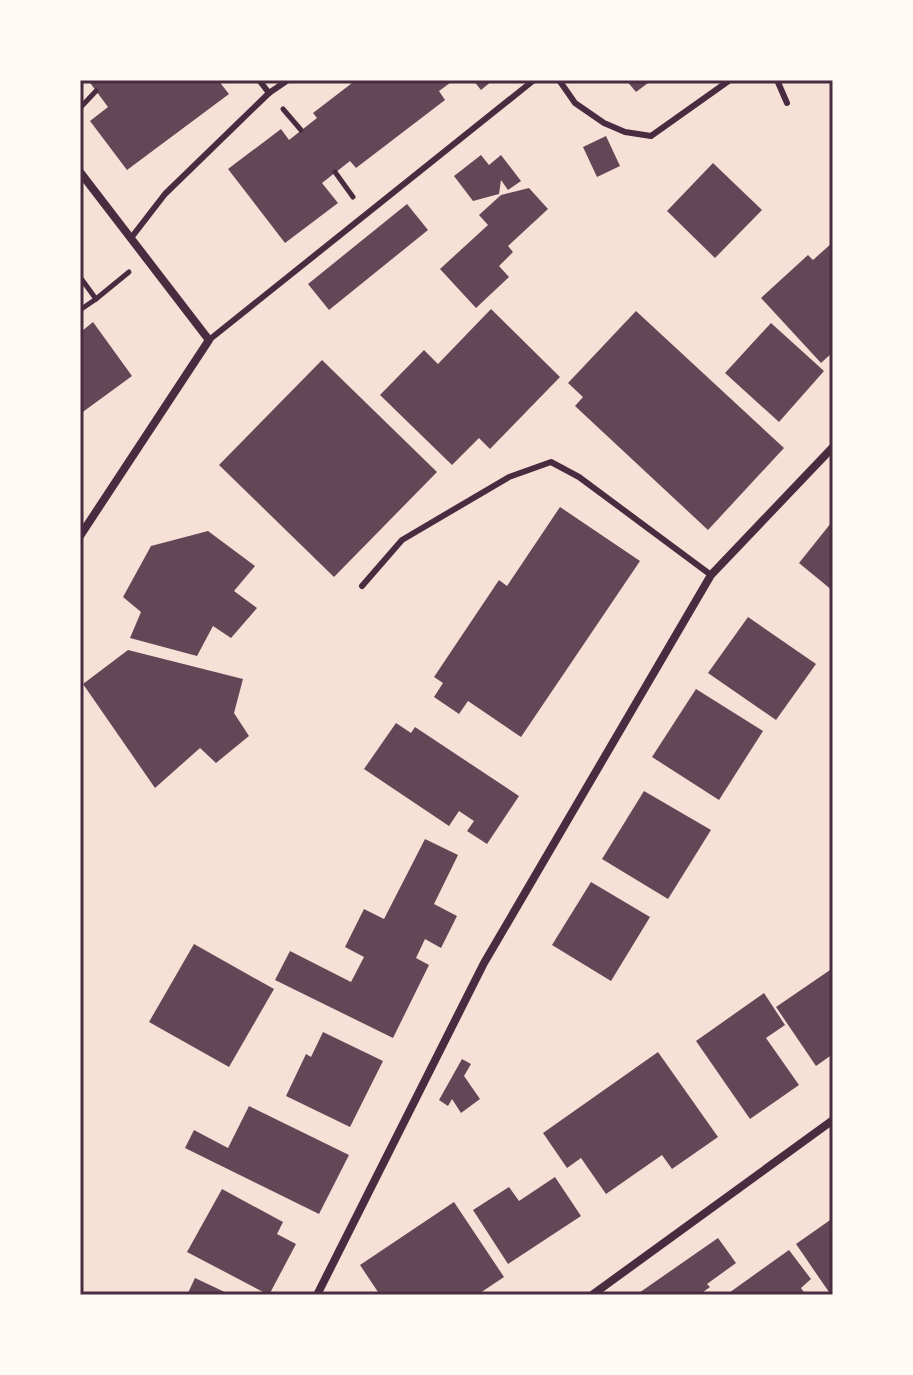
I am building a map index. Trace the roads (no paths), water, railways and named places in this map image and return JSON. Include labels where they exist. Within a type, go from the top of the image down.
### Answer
[{"type":"street","points":[[80,172],[209,340],[80,536]]},
{"type":"street","points":[[317,1295],[484,963],[711,575],[833,447]]},
{"type":"street","points":[[592,1295],[833,1120]]},
{"type":"lane","points":[[259,80],[269,93]]},
{"type":"lane","points":[[131,238],[165,194],[269,93],[288,80]]},
{"type":"lane","points":[[209,340],[534,80]]},
{"type":"lane","points":[[559,80],[575,103],[604,123],[625,132],[651,136],[730,80]]},
{"type":"lane","points":[[777,80],[787,103]]},
{"type":"lane","points":[[362,586],[402,540],[509,477],[551,462],[579,477],[711,575]]}]
